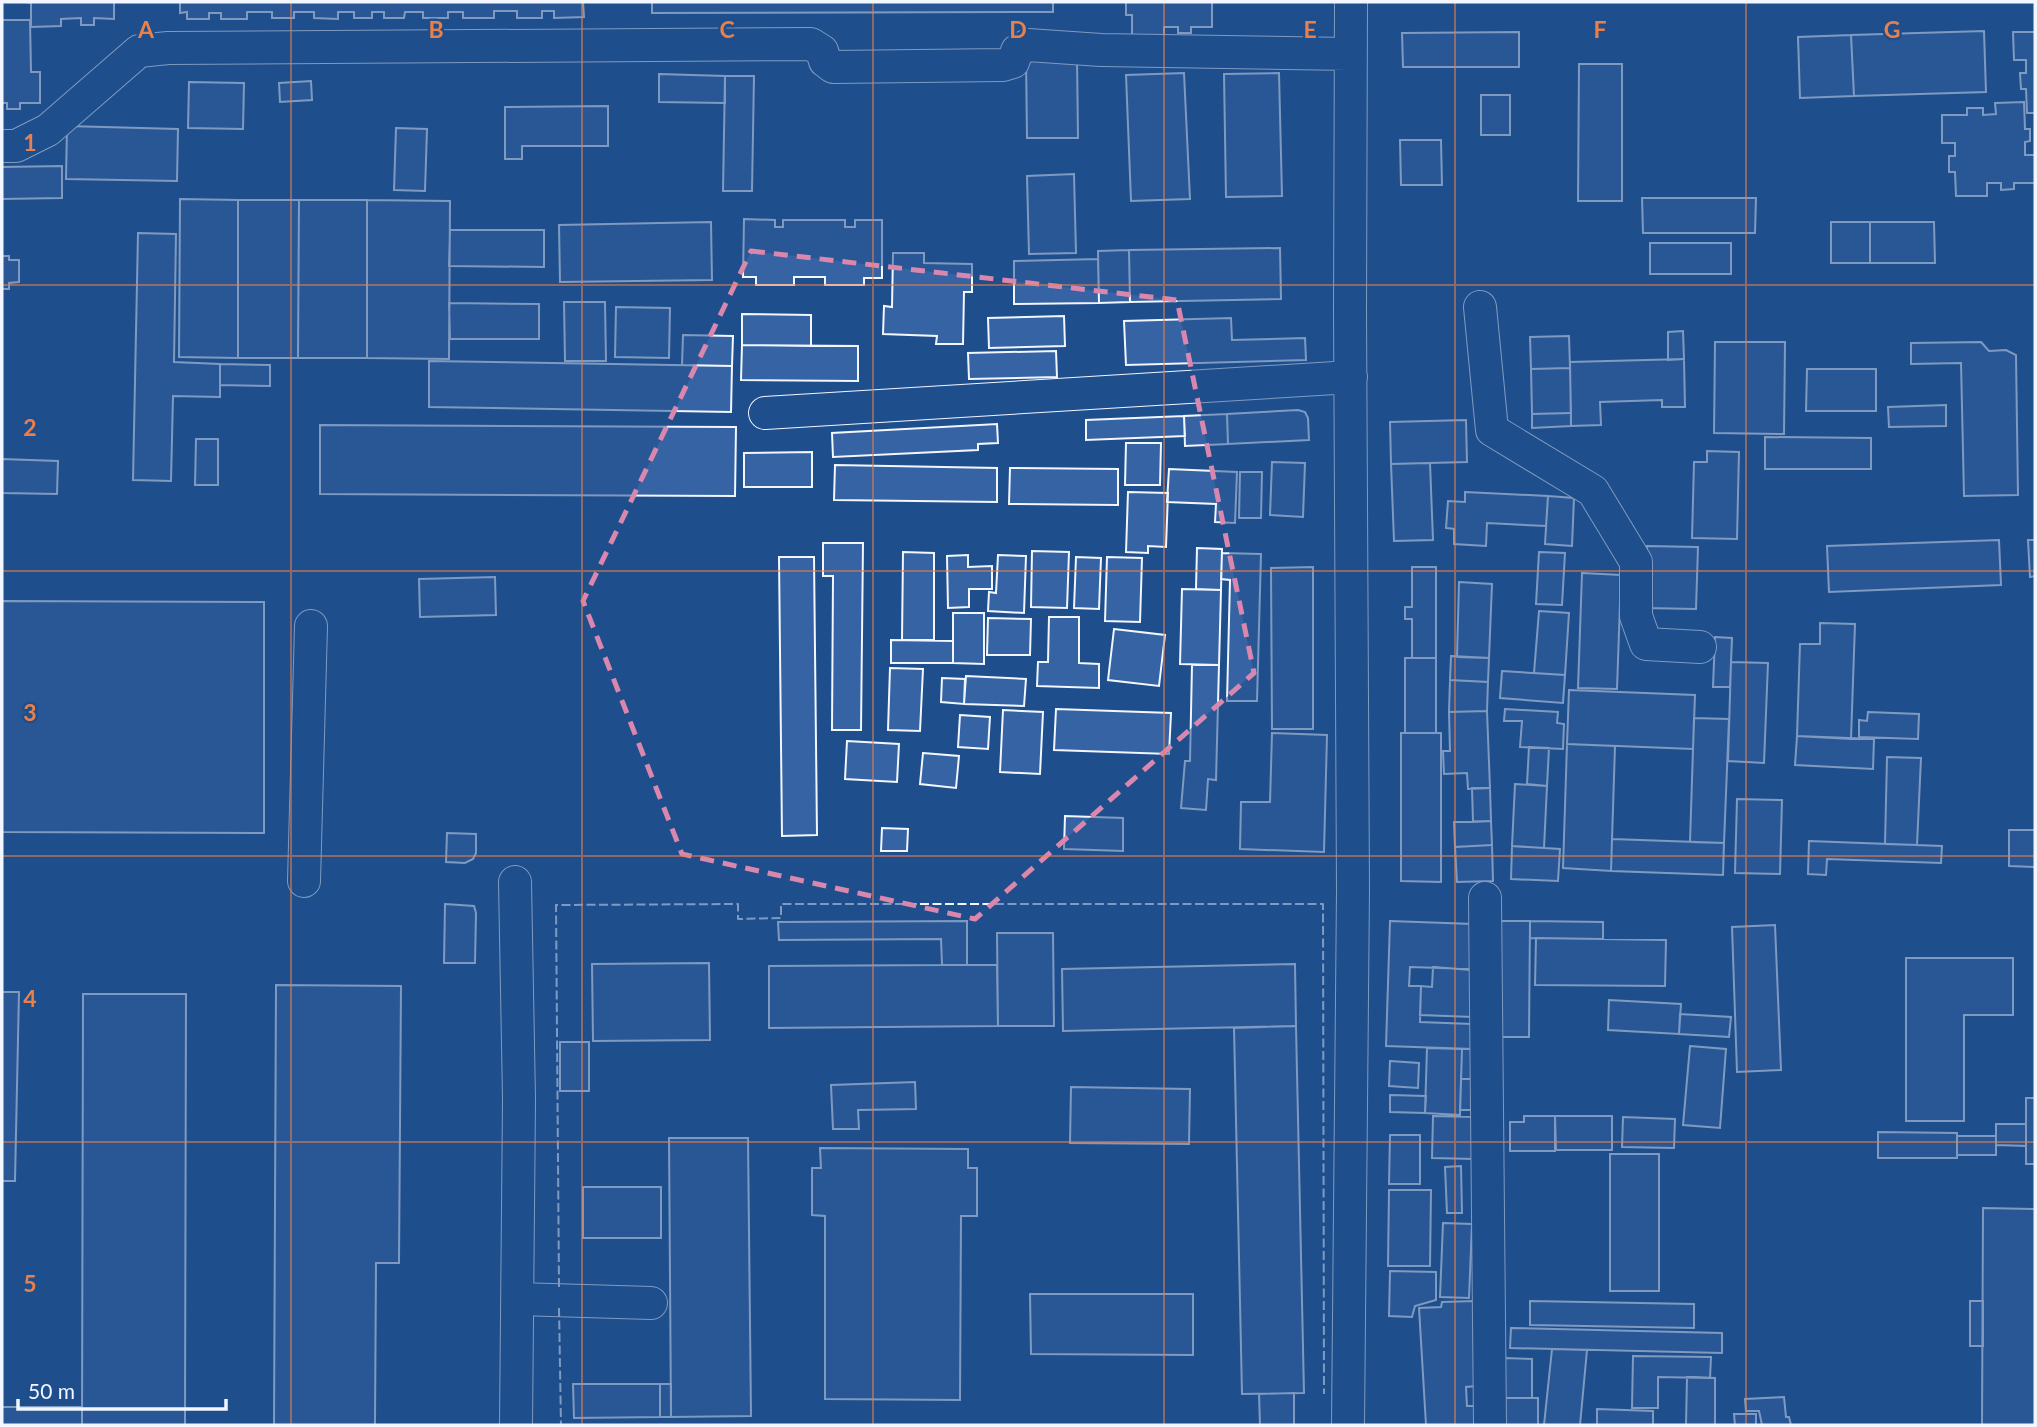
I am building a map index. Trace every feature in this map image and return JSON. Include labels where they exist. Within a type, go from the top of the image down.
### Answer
[{"type":"street","points":[[1348,1425],[1353,904],[1351,2]]},
{"type":"street","points":[[2,146],[16,146],[48,130],[139,51],[168,48],[811,44],[822,51],[825,61],[833,67],[1003,65],[1013,62],[1017,51],[1028,45],[1101,50],[1350,54]]},
{"type":"street","points":[[1480,307],[1492,430],[1593,491],[1636,562],[1636,616],[1646,644],[1700,647]]},
{"type":"street","points":[[765,413],[1351,377]]},
{"type":"street","points":[[304,881],[311,626]]},
{"type":"street","points":[[514,882],[519,1099],[516,1425]]},
{"type":"street","points":[[1485,898],[1490,1425]]},
{"type":"street","points":[[518,1299],[651,1303]]},
{"type":"highlighted area","points":[[751,251],[1177,300],[1254,673],[975,919],[682,854],[583,601]]},
{"type":"building","points":[[25,2],[114,2],[114,19],[94,18],[94,25],[81,25],[81,18],[61,19],[61,26],[31,27],[31,3]]},
{"type":"building","points":[[180,2],[583,2],[584,17],[554,18],[554,11],[542,11],[542,18],[517,18],[517,11],[494,11],[494,18],[463,18],[463,12],[448,12],[448,18],[423,18],[423,12],[405,12],[404,18],[384,18],[384,12],[372,12],[372,18],[354,18],[354,12],[338,12],[338,19],[314,18],[314,12],[294,12],[294,18],[272,18],[272,12],[247,12],[247,19],[221,19],[221,13],[209,13],[209,19],[187,19],[187,12],[180,13]]},
{"type":"building","points":[[652,2],[1053,2],[1053,12],[652,13]]},
{"type":"building","points":[[1126,2],[1212,2],[1212,27],[1191,27],[1191,33],[1178,33],[1178,27],[1164,27],[1164,40],[1132,39],[1132,15],[1126,15]]},
{"type":"building","points":[[2,20],[30,20],[31,72],[40,72],[40,103],[20,103],[20,109],[7,109],[7,103],[2,103]]},
{"type":"building","points":[[1984,31],[1986,92],[1854,96],[1851,35]]},
{"type":"building","points":[[1519,32],[1519,67],[1403,67],[1402,33]]},
{"type":"building","points":[[2013,32],[2035,32],[2035,113],[2027,113],[2026,89],[2021,89],[2020,73],[2026,73],[2026,60],[2014,60]]},
{"type":"building","points":[[1851,35],[1854,96],[1800,98],[1798,37]]},
{"type":"building","points":[[1077,57],[1078,138],[1027,138],[1026,58]]},
{"type":"building","points":[[1579,64],[1622,64],[1622,201],[1578,201]]},
{"type":"building","points":[[1184,73],[1190,199],[1131,201],[1126,75]]},
{"type":"building","points":[[1279,73],[1282,196],[1226,197],[1224,74]]},
{"type":"building","points":[[659,74],[725,76],[725,103],[659,102]]},
{"type":"building","points":[[725,76],[754,76],[752,191],[723,191]]},
{"type":"building","points":[[311,81],[312,100],[280,102],[279,83]]},
{"type":"building","points":[[189,82],[244,83],[243,129],[188,128]]},
{"type":"building","points":[[1481,95],[1510,95],[1510,135],[1481,135]]},
{"type":"building","points":[[2024,102],[2025,129],[2030,129],[2030,141],[2025,142],[2025,155],[2035,155],[2035,183],[2014,183],[2014,189],[2001,190],[2001,183],[1987,183],[1987,196],[1956,196],[1955,172],[1949,172],[1949,156],[1955,156],[1955,143],[1942,143],[1942,115],[1967,115],[1967,108],[1983,108],[1983,115],[1996,114],[1995,103]]},
{"type":"building","points":[[608,106],[608,146],[522,146],[522,159],[505,159],[505,107]]},
{"type":"building","points":[[67,126],[178,129],[177,181],[66,179]]},
{"type":"building","points":[[396,128],[427,129],[425,191],[394,190]]},
{"type":"building","points":[[1400,140],[1441,140],[1442,185],[1401,185]]},
{"type":"building","points":[[62,166],[62,198],[2,199],[2,167]]},
{"type":"building","points":[[1074,174],[1076,253],[1029,254],[1027,176]]},
{"type":"building","points":[[1642,198],[1756,198],[1755,233],[1643,233]]},
{"type":"building","points":[[180,199],[238,200],[238,358],[179,357]]},
{"type":"building","points":[[238,200],[299,200],[298,358],[238,358]]},
{"type":"building","points":[[299,200],[367,200],[367,358],[298,358]]},
{"type":"building","points":[[367,200],[450,201],[449,359],[367,358]]},
{"type":"building","points":[[744,219],[775,220],[775,227],[783,227],[783,220],[845,220],[845,227],[855,227],[855,220],[882,220],[882,278],[864,278],[864,285],[825,285],[825,277],[794,277],[794,285],[756,285],[756,277],[743,277]]},
{"type":"building","points":[[711,222],[712,280],[560,282],[559,225]]},
{"type":"building","points":[[1831,222],[1870,222],[1870,263],[1831,263]]},
{"type":"building","points":[[1870,222],[1934,222],[1935,263],[1870,263]]},
{"type":"building","points":[[450,230],[544,230],[544,267],[449,266]]},
{"type":"building","points":[[138,233],[176,234],[174,362],[220,364],[220,397],[173,396],[171,481],[133,480]]},
{"type":"building","points":[[1650,243],[1731,243],[1731,274],[1650,274]]},
{"type":"building","points":[[1280,248],[1281,299],[1130,302],[1129,250]]},
{"type":"building","points":[[1129,250],[1130,302],[1099,303],[1098,251]]},
{"type":"building","points":[[893,253],[924,253],[924,263],[972,264],[972,292],[964,292],[963,344],[936,344],[937,336],[883,334],[884,306],[892,307]]},
{"type":"building","points":[[2,256],[9,256],[9,260],[19,260],[19,282],[9,283],[9,289],[2,289]]},
{"type":"building","points":[[1098,259],[1099,303],[1014,304],[1014,261]]},
{"type":"building","points":[[564,302],[605,302],[606,361],[565,361]]},
{"type":"building","points":[[449,303],[539,304],[539,339],[450,339]]},
{"type":"building","points":[[616,307],[670,308],[669,358],[615,357]]},
{"type":"building","points":[[742,314],[811,315],[811,346],[742,345]]},
{"type":"building","points":[[1064,316],[1065,346],[989,348],[988,318]]},
{"type":"building","points":[[1231,318],[1232,340],[1305,338],[1306,360],[1126,365],[1124,321]]},
{"type":"building","points":[[1683,331],[1684,359],[1668,360],[1668,332]]},
{"type":"building","points":[[683,335],[733,336],[732,366],[682,365]]},
{"type":"building","points":[[1569,336],[1570,368],[1531,369],[1530,337]]},
{"type":"building","points":[[1715,342],[1785,342],[1784,434],[1714,433]]},
{"type":"building","points":[[1981,342],[1989,351],[2006,350],[2016,355],[2018,495],[1964,496],[1961,363],[1911,364],[1911,343]]},
{"type":"building","points":[[742,345],[858,346],[858,381],[741,380]]},
{"type":"building","points":[[1056,351],[1057,377],[969,379],[968,353]]},
{"type":"building","points":[[1684,359],[1685,407],[1662,407],[1662,400],[1600,402],[1601,425],[1571,426],[1570,362]]},
{"type":"building","points":[[429,361],[732,366],[731,412],[429,407]]},
{"type":"building","points":[[220,364],[270,365],[270,386],[220,385]]},
{"type":"building","points":[[1570,368],[1571,413],[1532,414],[1531,369]]},
{"type":"building","points":[[1807,369],[1876,369],[1876,411],[1806,411]]},
{"type":"building","points":[[1946,405],[1946,426],[1889,427],[1888,407]]},
{"type":"building","points":[[1298,410],[1305,412],[1308,418],[1309,440],[1228,444],[1227,414]]},
{"type":"building","points":[[1571,413],[1571,426],[1532,428],[1532,414]]},
{"type":"building","points":[[1227,414],[1228,444],[1185,446],[1184,416]]},
{"type":"building","points":[[1184,416],[1185,436],[1086,440],[1086,420]]},
{"type":"building","points":[[1466,420],[1467,462],[1391,464],[1390,422]]},
{"type":"building","points":[[997,424],[998,443],[978,444],[978,450],[833,457],[832,433]]},
{"type":"building","points":[[320,425],[736,427],[735,496],[320,494]]},
{"type":"building","points":[[1765,437],[1871,438],[1871,469],[1765,469]]},
{"type":"building","points":[[196,439],[218,439],[218,485],[195,485]]},
{"type":"building","points":[[1126,443],[1161,443],[1160,485],[1125,485]]},
{"type":"building","points":[[1707,451],[1739,452],[1737,539],[1692,538],[1694,462],[1707,462]]},
{"type":"building","points":[[812,452],[812,487],[744,487],[744,453]]},
{"type":"building","points":[[2,459],[58,461],[57,494],[2,493]]},
{"type":"building","points":[[1272,462],[1305,463],[1303,517],[1270,515]]},
{"type":"building","points":[[1430,463],[1433,540],[1394,541],[1391,464]]},
{"type":"building","points":[[835,465],[997,468],[997,502],[834,500]]},
{"type":"building","points":[[1010,468],[1118,469],[1118,505],[1009,504]]},
{"type":"building","points":[[1169,469],[1237,472],[1235,523],[1215,522],[1216,504],[1167,502]]},
{"type":"building","points":[[1240,472],[1262,472],[1261,518],[1239,518]]},
{"type":"building","points":[[1128,492],[1168,493],[1166,547],[1148,546],[1148,553],[1126,552]]},
{"type":"building","points":[[1465,492],[1548,496],[1546,526],[1487,523],[1486,546],[1454,544],[1454,529],[1446,528],[1448,501],[1465,502]]},
{"type":"building","points":[[1548,496],[1574,498],[1572,546],[1545,544]]},
{"type":"building","points":[[1999,540],[2001,585],[1829,592],[1827,546]]},
{"type":"building","points":[[2028,540],[2035,540],[2035,576],[2030,577]]},
{"type":"building","points":[[823,543],[863,543],[861,730],[832,730],[833,576],[823,576]]},
{"type":"building","points":[[1647,546],[1698,547],[1696,609],[1645,608]]},
{"type":"building","points":[[1197,548],[1222,549],[1221,590],[1196,589]]},
{"type":"building","points":[[1032,551],[1069,552],[1067,608],[1031,607]]},
{"type":"building","points":[[903,552],[934,553],[934,640],[902,640]]},
{"type":"building","points":[[1539,552],[1565,553],[1562,605],[1536,604]]},
{"type":"building","points":[[1222,553],[1261,554],[1257,701],[1227,701],[1230,580],[1221,579]]},
{"type":"building","points":[[968,555],[968,567],[992,566],[992,589],[969,589],[969,607],[948,608],[947,556]]},
{"type":"building","points":[[998,555],[1026,556],[1024,613],[988,611],[989,592],[996,593]]},
{"type":"building","points":[[779,557],[814,557],[817,835],[782,836]]},
{"type":"building","points":[[1076,557],[1101,558],[1099,609],[1074,608]]},
{"type":"building","points":[[1107,557],[1142,558],[1140,622],[1105,621]]},
{"type":"building","points":[[1313,567],[1313,729],[1272,729],[1271,568]]},
{"type":"building","points":[[1412,567],[1436,567],[1436,658],[1412,658],[1412,619],[1405,619],[1405,607],[1412,607]]},
{"type":"building","points":[[1582,573],[1621,575],[1617,689],[1578,688]]},
{"type":"building","points":[[495,577],[496,615],[420,617],[419,579]]},
{"type":"building","points":[[1459,582],[1492,584],[1489,658],[1457,657]]},
{"type":"building","points":[[1182,589],[1221,590],[1219,665],[1180,664]]},
{"type":"building","points":[[2,601],[264,602],[264,833],[2,832]]},
{"type":"building","points":[[1539,611],[1569,613],[1565,675],[1534,673]]},
{"type":"building","points":[[953,613],[984,613],[984,664],[953,663]]},
{"type":"building","points":[[1049,617],[1079,617],[1079,663],[1099,664],[1099,688],[1037,686],[1038,662],[1048,662]]},
{"type":"building","points":[[988,618],[1031,619],[1030,655],[987,655]]},
{"type":"building","points":[[1820,623],[1855,624],[1851,739],[1797,736],[1800,644],[1820,644]]},
{"type":"building","points":[[1114,629],[1165,635],[1159,686],[1108,680]]},
{"type":"building","points":[[1715,637],[1732,638],[1730,687],[1713,687]]},
{"type":"building","points":[[891,640],[953,641],[953,663],[891,663]]},
{"type":"building","points":[[1451,656],[1489,658],[1488,682],[1450,680]]},
{"type":"building","points":[[1405,658],[1436,658],[1436,733],[1405,733]]},
{"type":"building","points":[[1731,662],[1768,663],[1764,763],[1728,761]]},
{"type":"building","points":[[1192,665],[1219,665],[1216,780],[1208,779],[1206,810],[1181,808],[1185,761],[1190,761]]},
{"type":"building","points":[[890,668],[923,669],[920,731],[888,730]]},
{"type":"building","points":[[1502,671],[1565,675],[1563,703],[1500,698]]},
{"type":"building","points":[[966,676],[1026,679],[1024,706],[964,704]]},
{"type":"building","points":[[942,678],[965,679],[964,704],[941,702]]},
{"type":"building","points":[[1450,680],[1488,682],[1487,711],[1449,712]]},
{"type":"building","points":[[1569,690],[1695,695],[1693,749],[1567,744]]},
{"type":"building","points":[[1056,709],[1171,713],[1169,754],[1054,750]]},
{"type":"building","points":[[1505,709],[1558,712],[1557,723],[1564,724],[1563,749],[1520,747],[1522,721],[1504,721]]},
{"type":"building","points":[[1003,710],[1043,712],[1040,774],[1000,772]]},
{"type":"building","points":[[1487,711],[1490,788],[1468,789],[1467,773],[1444,774],[1443,751],[1450,751],[1449,712]]},
{"type":"building","points":[[1868,712],[1919,714],[1918,739],[1859,737],[1859,720],[1867,721]]},
{"type":"building","points":[[960,715],[990,717],[988,749],[958,747]]},
{"type":"building","points":[[1694,718],[1729,719],[1724,843],[1690,842]]},
{"type":"building","points":[[1272,733],[1327,735],[1324,852],[1240,849],[1241,802],[1270,802]]},
{"type":"building","points":[[1401,733],[1441,733],[1441,882],[1401,881]]},
{"type":"building","points":[[1797,736],[1874,739],[1873,769],[1795,765]]},
{"type":"building","points":[[847,741],[899,744],[897,782],[845,779]]},
{"type":"building","points":[[1567,744],[1615,746],[1611,871],[1563,868]]},
{"type":"building","points":[[1529,747],[1549,748],[1547,786],[1527,784]]},
{"type":"building","points":[[923,753],[959,756],[956,788],[920,784]]},
{"type":"building","points":[[1887,757],[1921,758],[1917,845],[1885,844]]},
{"type":"building","points":[[1515,784],[1547,786],[1544,848],[1512,846]]},
{"type":"building","points":[[1472,788],[1490,788],[1491,821],[1473,822]]},
{"type":"building","points":[[1737,799],[1782,800],[1780,874],[1735,873]]},
{"type":"building","points":[[1065,816],[1123,818],[1123,851],[1064,849]]},
{"type":"building","points":[[1491,821],[1492,845],[1455,847],[1454,822]]},
{"type":"building","points":[[882,828],[908,829],[907,851],[881,851]]},
{"type":"building","points":[[2009,830],[2035,830],[2035,867],[2009,866]]},
{"type":"building","points":[[447,833],[476,834],[476,853],[473,859],[465,863],[446,862]]},
{"type":"building","points":[[1612,839],[1724,843],[1723,875],[1611,871]]},
{"type":"building","points":[[1809,841],[1942,846],[1941,863],[1827,859],[1826,875],[1808,874]]},
{"type":"building","points":[[1492,845],[1493,881],[1457,882],[1455,847]]},
{"type":"building","points":[[1512,846],[1560,849],[1558,881],[1511,879]]},
{"type":"building","points":[[445,904],[474,906],[475,963],[444,963]]},
{"type":"building","points":[[967,921],[967,965],[942,965],[941,939],[779,940],[778,922]]},
{"type":"building","points":[[1390,921],[1473,924],[1471,969],[1410,967],[1409,986],[1421,986],[1420,1022],[1472,1024],[1472,1049],[1386,1046]]},
{"type":"building","points":[[1497,921],[1530,921],[1529,1037],[1496,1037]]},
{"type":"building","points":[[1530,921],[1603,922],[1603,939],[1530,938]]},
{"type":"building","points":[[1775,925],[1781,1070],[1737,1072],[1732,927]]},
{"type":"building","points":[[997,933],[1053,933],[1054,1026],[998,1026]]},
{"type":"building","points":[[1536,938],[1666,940],[1665,986],[1535,985]]},
{"type":"building","points":[[1906,958],[2013,958],[2013,1015],[1964,1015],[1964,1121],[1906,1121]]},
{"type":"building","points":[[709,963],[710,1040],[593,1041],[592,964]]},
{"type":"building","points":[[1295,964],[1296,1026],[1063,1031],[1062,969]]},
{"type":"building","points":[[997,965],[998,1026],[769,1028],[769,966]]},
{"type":"building","points":[[1433,967],[1471,970],[1473,1017],[1420,1015],[1421,986],[1432,987]]},
{"type":"building","points":[[276,985],[401,986],[399,1263],[376,1263],[375,1425],[274,1425]]},
{"type":"building","points":[[2,992],[19,992],[15,1181],[2,1181]]},
{"type":"building","points":[[83,994],[186,994],[185,1425],[82,1425]]},
{"type":"building","points":[[1609,1000],[1681,1004],[1679,1034],[1608,1030]]},
{"type":"building","points":[[1680,1014],[1731,1017],[1729,1037],[1679,1034]]},
{"type":"building","points":[[1296,1026],[1304,1393],[1242,1394],[1234,1028]]},
{"type":"building","points":[[560,1042],[589,1042],[589,1091],[560,1091]]},
{"type":"building","points":[[1690,1046],[1726,1049],[1720,1128],[1683,1125]]},
{"type":"building","points":[[1427,1048],[1462,1049],[1460,1115],[1425,1113]]},
{"type":"building","points":[[1462,1049],[1472,1049],[1471,1079],[1461,1079]]},
{"type":"building","points":[[1390,1061],[1419,1063],[1418,1088],[1389,1086]]},
{"type":"building","points":[[1461,1079],[1475,1079],[1474,1110],[1460,1110]]},
{"type":"building","points":[[915,1082],[916,1109],[858,1110],[859,1129],[833,1129],[831,1085]]},
{"type":"building","points":[[1071,1087],[1190,1089],[1189,1144],[1070,1143]]},
{"type":"building","points":[[1390,1095],[1426,1096],[1425,1113],[1390,1112]]},
{"type":"building","points":[[2026,1098],[2035,1098],[2035,1164],[2026,1164]]},
{"type":"building","points":[[1433,1116],[1475,1117],[1474,1159],[1432,1158]]},
{"type":"building","points":[[1524,1116],[1555,1116],[1555,1151],[1510,1151],[1510,1122],[1524,1122]]},
{"type":"building","points":[[1555,1116],[1612,1116],[1612,1150],[1556,1150]]},
{"type":"building","points":[[1623,1117],[1675,1119],[1674,1148],[1622,1147]]},
{"type":"building","points":[[1996,1124],[2026,1124],[2026,1146],[1996,1145]]},
{"type":"building","points":[[1878,1132],[1957,1133],[1957,1158],[1878,1158]]},
{"type":"building","points":[[1390,1135],[1420,1135],[1420,1184],[1389,1184]]},
{"type":"building","points":[[1957,1136],[1996,1136],[1996,1155],[1957,1155]]},
{"type":"building","points":[[669,1138],[748,1138],[751,1416],[671,1417]]},
{"type":"building","points":[[820,1148],[968,1149],[968,1168],[977,1168],[977,1216],[961,1216],[960,1400],[825,1399],[825,1216],[812,1215],[812,1168],[821,1168]]},
{"type":"building","points":[[1610,1154],[1659,1154],[1659,1291],[1610,1291]]},
{"type":"building","points":[[1461,1166],[1462,1213],[1447,1213],[1445,1167]]},
{"type":"building","points":[[583,1187],[661,1187],[661,1238],[583,1238]]},
{"type":"building","points":[[1389,1190],[1431,1190],[1430,1266],[1388,1266]]},
{"type":"building","points":[[1983,1208],[2035,1209],[2035,1425],[1982,1425]]},
{"type":"building","points":[[1443,1223],[1472,1224],[1469,1298],[1440,1297]]},
{"type":"building","points":[[1390,1271],[1436,1272],[1436,1300],[1415,1306],[1412,1317],[1389,1316]]},
{"type":"building","points":[[1030,1294],[1193,1294],[1193,1355],[1031,1354]]},
{"type":"building","points":[[1475,1301],[1477,1386],[1466,1387],[1467,1406],[1478,1406],[1480,1425],[1426,1425],[1419,1308],[1441,1307],[1442,1302]]},
{"type":"building","points":[[1530,1301],[1694,1304],[1694,1328],[1530,1325]]},
{"type":"building","points":[[1970,1301],[1983,1301],[1983,1346],[1970,1346]]},
{"type":"building","points":[[1511,1328],[1722,1333],[1722,1353],[1510,1348]]},
{"type":"building","points":[[1552,1349],[1587,1350],[1580,1425],[1544,1425]]},
{"type":"building","points":[[1633,1356],[1711,1357],[1710,1378],[1658,1377],[1658,1408],[1632,1408]]},
{"type":"building","points":[[1504,1358],[1532,1359],[1532,1398],[1503,1398]]},
{"type":"building","points":[[1687,1377],[1715,1378],[1715,1425],[1686,1425]]},
{"type":"building","points":[[573,1384],[660,1384],[660,1417],[574,1418]]},
{"type":"building","points":[[660,1384],[671,1384],[671,1417],[660,1417]]},
{"type":"building","points":[[1294,1393],[1294,1425],[1260,1425],[1259,1394]]},
{"type":"building","points":[[1784,1397],[1786,1417],[1789,1417],[1791,1425],[1762,1425],[1759,1411],[1746,1411],[1745,1399]]},
{"type":"building","points":[[1503,1398],[1538,1398],[1538,1425],[1503,1425]]},
{"type":"building","points":[[2,1407],[82,1407],[82,1425],[2,1425]]},
{"type":"building","points":[[1597,1409],[1653,1411],[1653,1425],[1597,1425]]},
{"type":"building","points":[[1734,1414],[1756,1414],[1756,1425],[1735,1425]]},
{"type":"fence","points":[[559,1287],[556,905],[738,904],[738,919],[781,918],[781,904],[1323,904],[1324,1394]]},
{"type":"fence","points":[[559,1308],[561,1425]]}]
